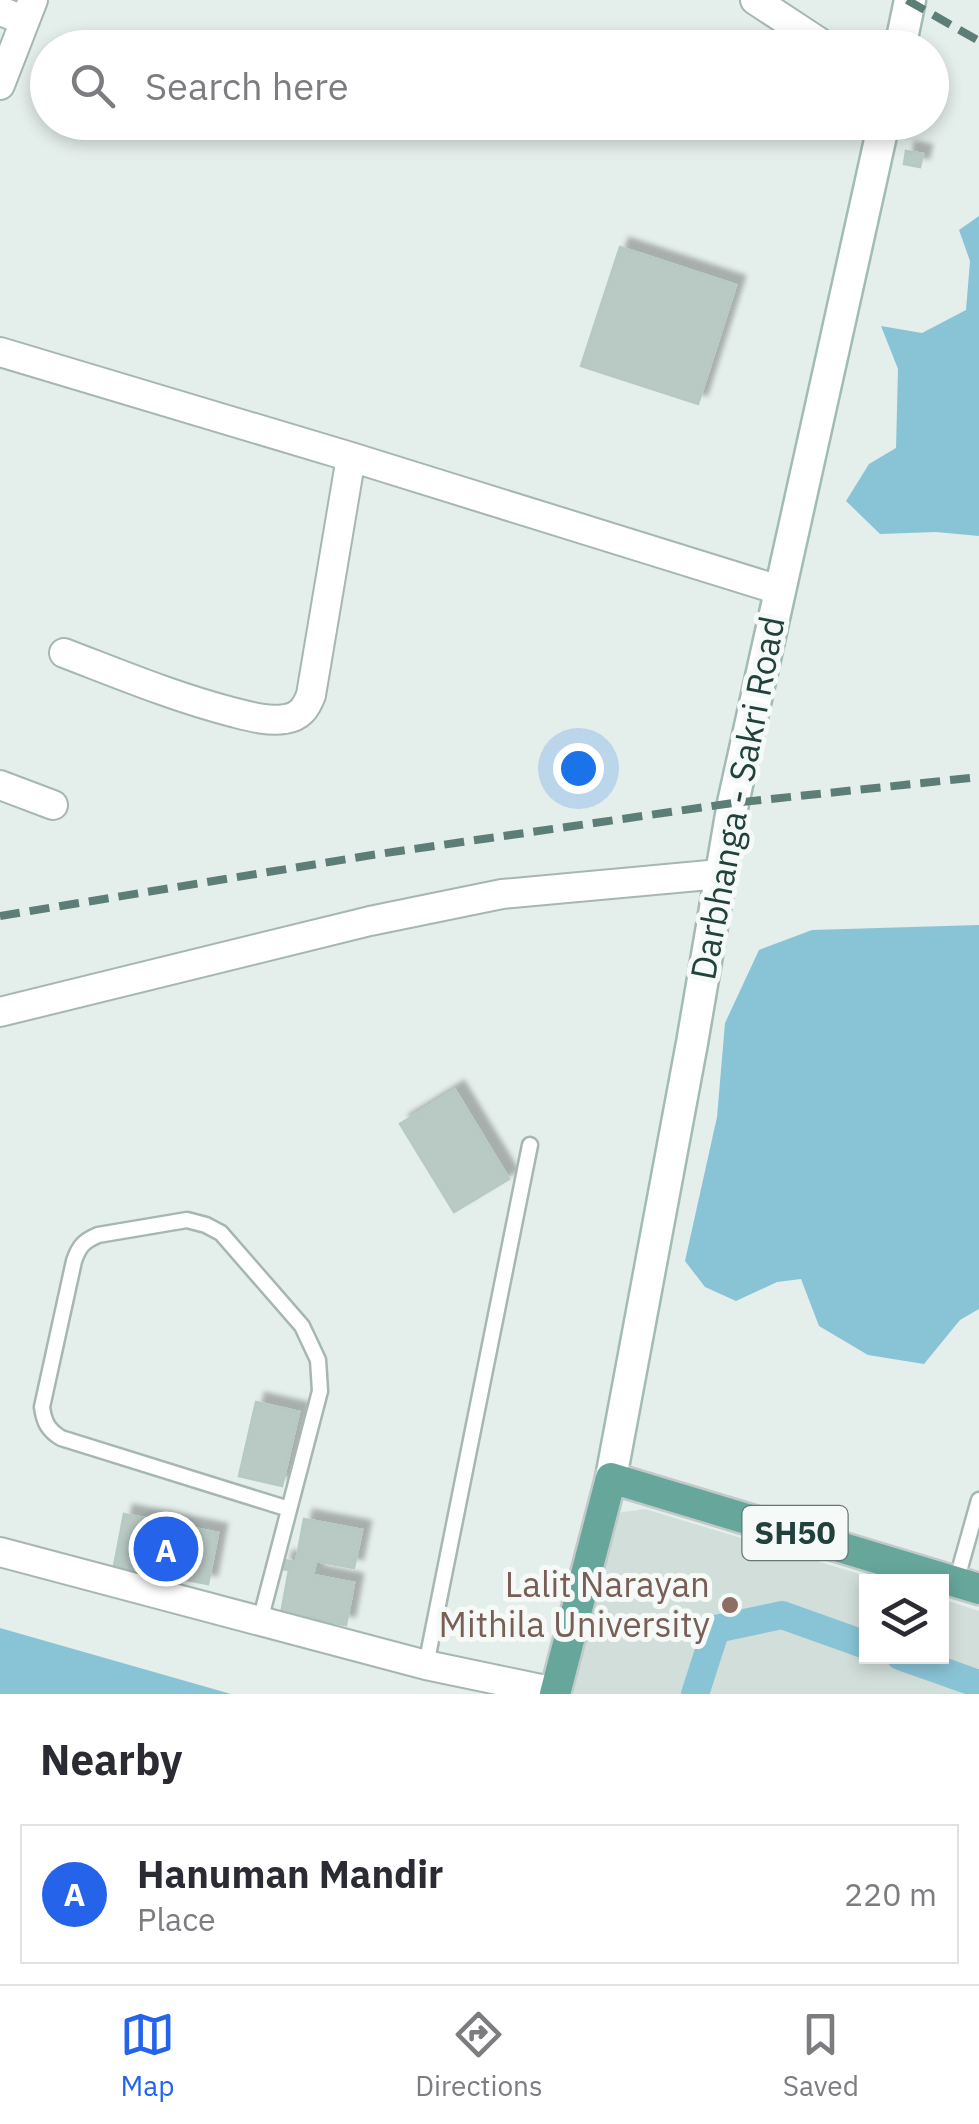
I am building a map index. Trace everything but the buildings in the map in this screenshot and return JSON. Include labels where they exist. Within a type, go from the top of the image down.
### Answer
[{"type":"main road","points":[[904,30],[910,0]]},
{"type":"main road","name":"Darbhanga - Sakri Road","points":[[611,1478],[720,874],[880,140]]},
{"type":"main road","points":[[555,1693],[611,1478]]},
{"type":"main road","name":"SH50","points":[[611,1478],[967,1585]]},
{"type":"street","points":[[755,0],[801,30]]},
{"type":"street","points":[[0,85],[19,10]]},
{"type":"street","points":[[0,352],[779,590]]},
{"type":"street","points":[[64,653],[220,709],[274,720],[288,720],[300,714],[312,695],[351,457]]},
{"type":"street","points":[[0,785],[53,805]]},
{"type":"street","points":[[0,1012],[370,921],[502,894],[720,874]]},
{"type":"street","points":[[0,1552],[426,1665],[555,1693]]},
{"type":"lane","points":[[426,1665],[530,1145]]},
{"type":"lane","points":[[260,1621],[320,1391],[318,1360],[302,1326],[221,1234],[206,1225],[187,1220],[98,1235],[84,1241],[74,1261],[42,1407],[50,1430],[61,1438],[289,1509]]},
{"type":"lane","points":[[967,1585],[979,1500]]},
{"type":"shaded area","name":"Lalit Narayan Mithila University","points":[[645,1509],[860,1574],[859,1664],[949,1664],[949,1601],[979,1611],[979,1694],[573,1694],[617,1513]]},
{"type":"water","points":[[979,216],[979,536],[936,532],[880,534],[846,501],[869,464],[896,448],[898,369],[881,326],[922,333],[966,310],[970,261],[959,230]]},
{"type":"water","points":[[979,925],[979,1309],[960,1320],[924,1364],[868,1355],[819,1326],[801,1279],[777,1282],[736,1301],[705,1287],[685,1261],[717,1117],[725,1023],[759,950],[812,930]]},
{"type":"water","points":[[0,1628],[231,1694],[0,1694]]},
{"type":"waterway","points":[[695,1694],[716,1629],[782,1615],[859,1642]]},
{"type":"waterway","points":[[923,1664],[979,1684]]},
{"type":"railway","points":[[907,0],[979,41]]},
{"type":"railway","points":[[0,916],[372,855],[733,803],[979,777]]},
{"type":"place","name":"Hanuman Mandir","points":[[166,1549]]},
{"type":"place","name":"Lalit Narayan Mithila University","points":[[730,1605]]}]
